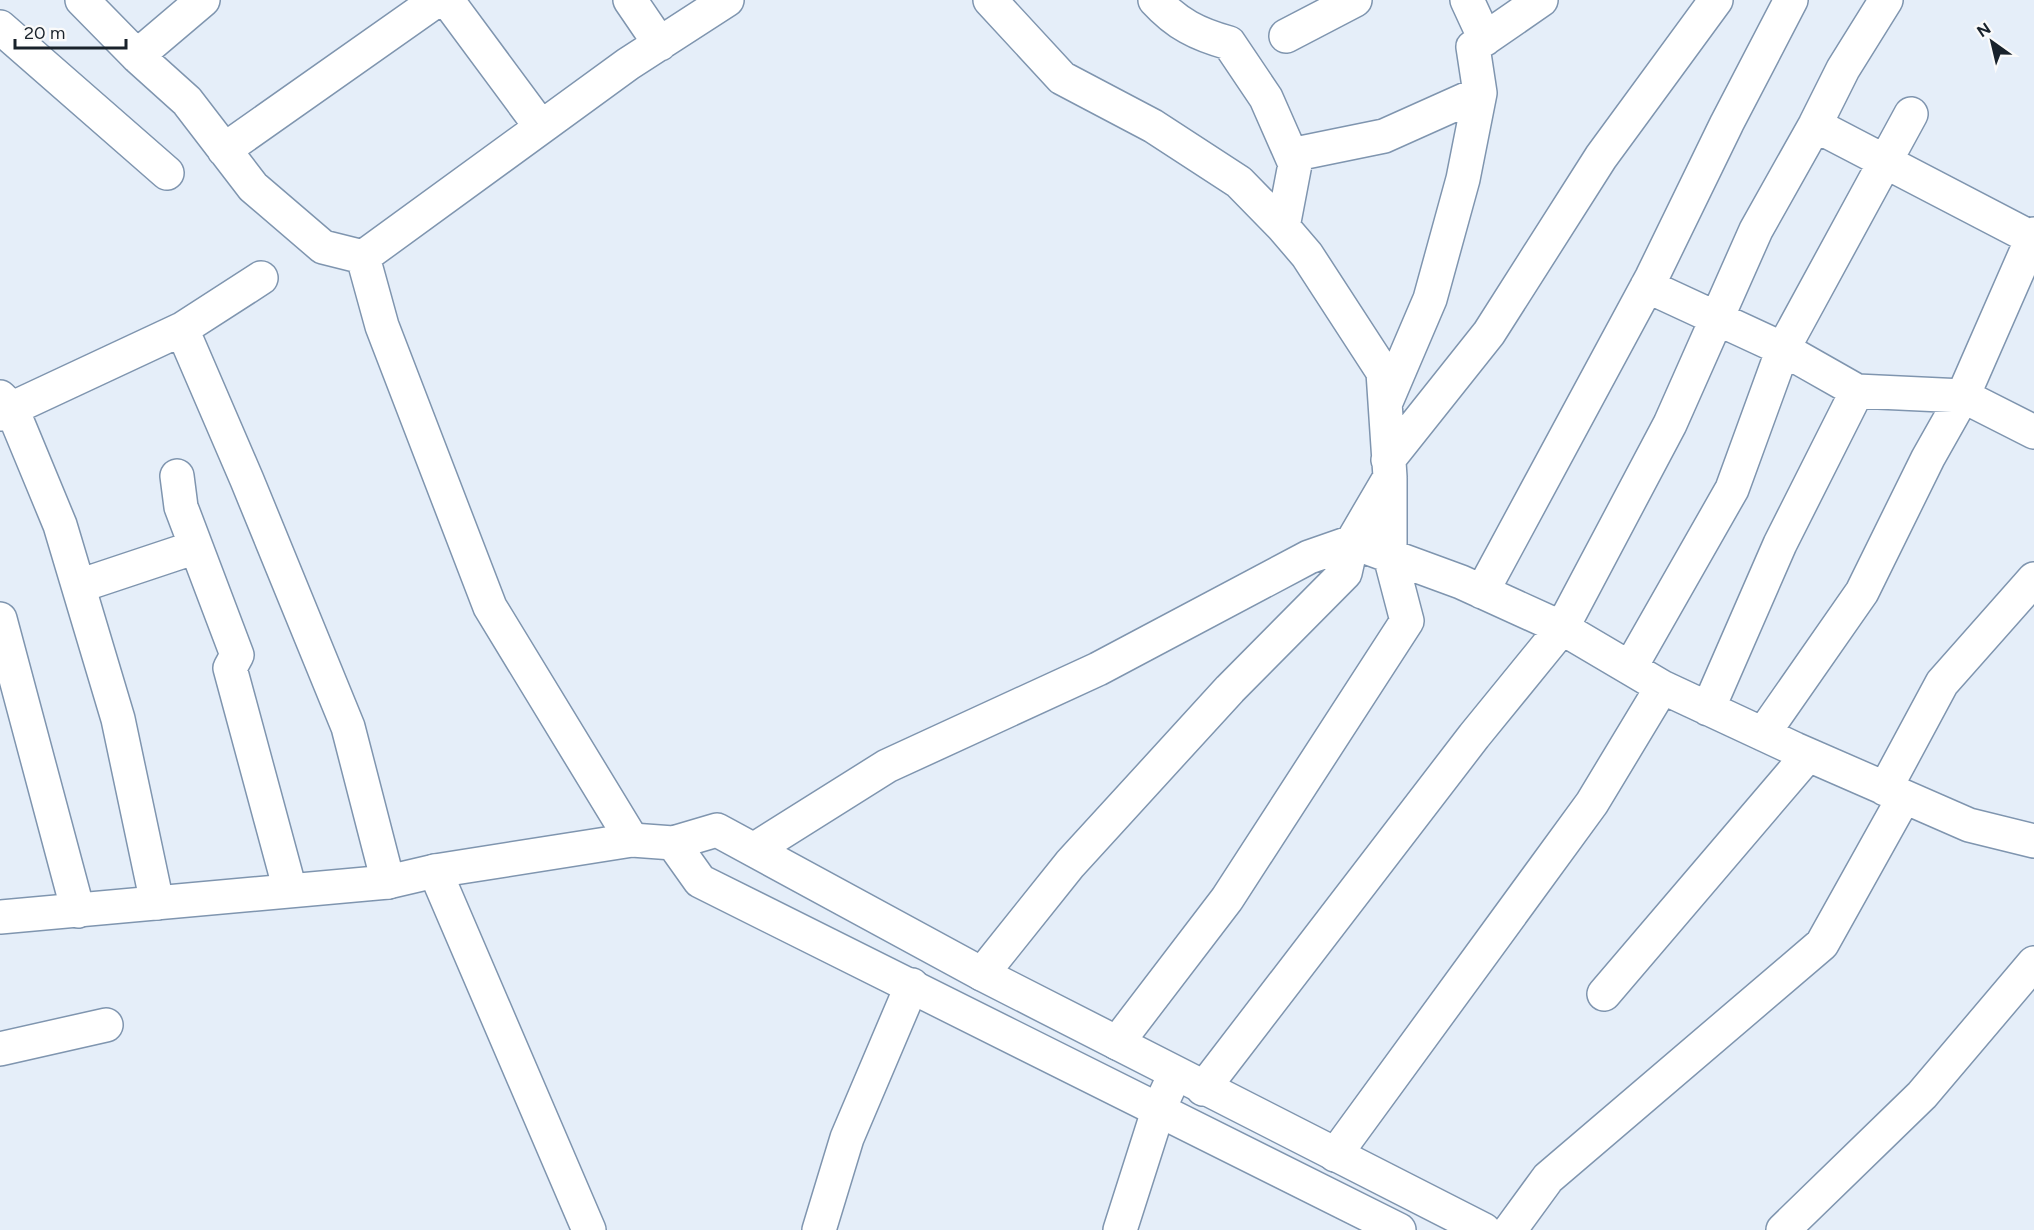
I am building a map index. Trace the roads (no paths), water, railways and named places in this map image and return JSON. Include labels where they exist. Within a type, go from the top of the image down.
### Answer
[{"type":"street","points":[[82,0],[137,56],[187,101],[254,187],[323,247],[363,257]]},
{"type":"street","points":[[137,56],[203,0]]},
{"type":"street","points":[[224,150],[437,0]]},
{"type":"street","points":[[447,0],[541,127]]},
{"type":"street","points":[[630,0],[660,44]]},
{"type":"street","points":[[363,257],[541,127],[727,0]]},
{"type":"street","points":[[990,0],[1062,78],[1153,126],[1239,182],[1283,227],[1306,255],[1383,372],[1389,469],[1390,556],[1407,621],[1227,899],[1117,1044]]},
{"type":"street","points":[[1155,0],[1173,20],[1198,34],[1229,43],[1266,98],[1295,164],[1283,227]]},
{"type":"street","points":[[1286,36],[1355,0]]},
{"type":"street","points":[[1467,0],[1485,39]]},
{"type":"street","points":[[1385,404],[1430,299],[1463,179],[1480,93],[1473,47],[1541,0]]},
{"type":"street","points":[[982,974],[1070,864],[1230,689],[1345,573],[1352,542],[1389,469],[1489,333],[1601,157],[1716,0]]},
{"type":"street","points":[[1482,592],[1647,286],[1791,0]]},
{"type":"street","points":[[1120,1230],[1158,1111],[1189,1081],[1562,628],[1670,424],[1756,230],[1815,125],[1843,69],[1886,0]]},
{"type":"street","points":[[0,27],[167,173]]},
{"type":"street","points":[[1291,155],[1384,136],[1480,93]]},
{"type":"street","points":[[1630,668],[1732,489],[1783,349],[1911,114]]},
{"type":"street","points":[[1763,734],[1862,592],[1928,458],[1963,396],[2033,237],[1815,125]]},
{"type":"street","points":[[363,257],[382,326],[490,607],[632,840]]},
{"type":"street","points":[[157,903],[118,719],[79,586],[60,525],[4,406],[182,329],[261,278]]},
{"type":"street","points":[[1647,286],[1783,349],[1857,391],[1963,396],[2034,432]]},
{"type":"street","points":[[182,329],[348,727],[388,882]]},
{"type":"street","points":[[1708,709],[1780,544],[1857,391]]},
{"type":"street","points":[[177,477],[181,507],[237,655],[230,668],[290,890]]},
{"type":"street","points":[[755,849],[887,766],[1098,669],[1309,557],[1352,542],[1482,592],[1562,628],[1662,687],[1808,755],[1969,825],[2034,842]]},
{"type":"street","points":[[79,586],[196,547]]},
{"type":"street","points":[[1510,1230],[1548,1178],[1822,944],[1895,793],[1942,682],[2034,579]]},
{"type":"street","points":[[0,619],[78,911]]},
{"type":"street","points":[[1335,1155],[1592,803],[1662,687]]},
{"type":"street","points":[[1604,994],[1808,755]]},
{"type":"street","points":[[0,917],[388,882],[435,871],[632,840],[673,843],[717,830],[982,974],[1484,1230]]},
{"type":"street","points":[[673,843],[700,881],[1399,1230]]},
{"type":"street","points":[[435,871],[589,1230]]},
{"type":"street","points":[[1783,1230],[1922,1095],[2034,963]]},
{"type":"street","points":[[819,1230],[847,1138],[912,985]]},
{"type":"street","points":[[0,1049],[106,1025]]}]
